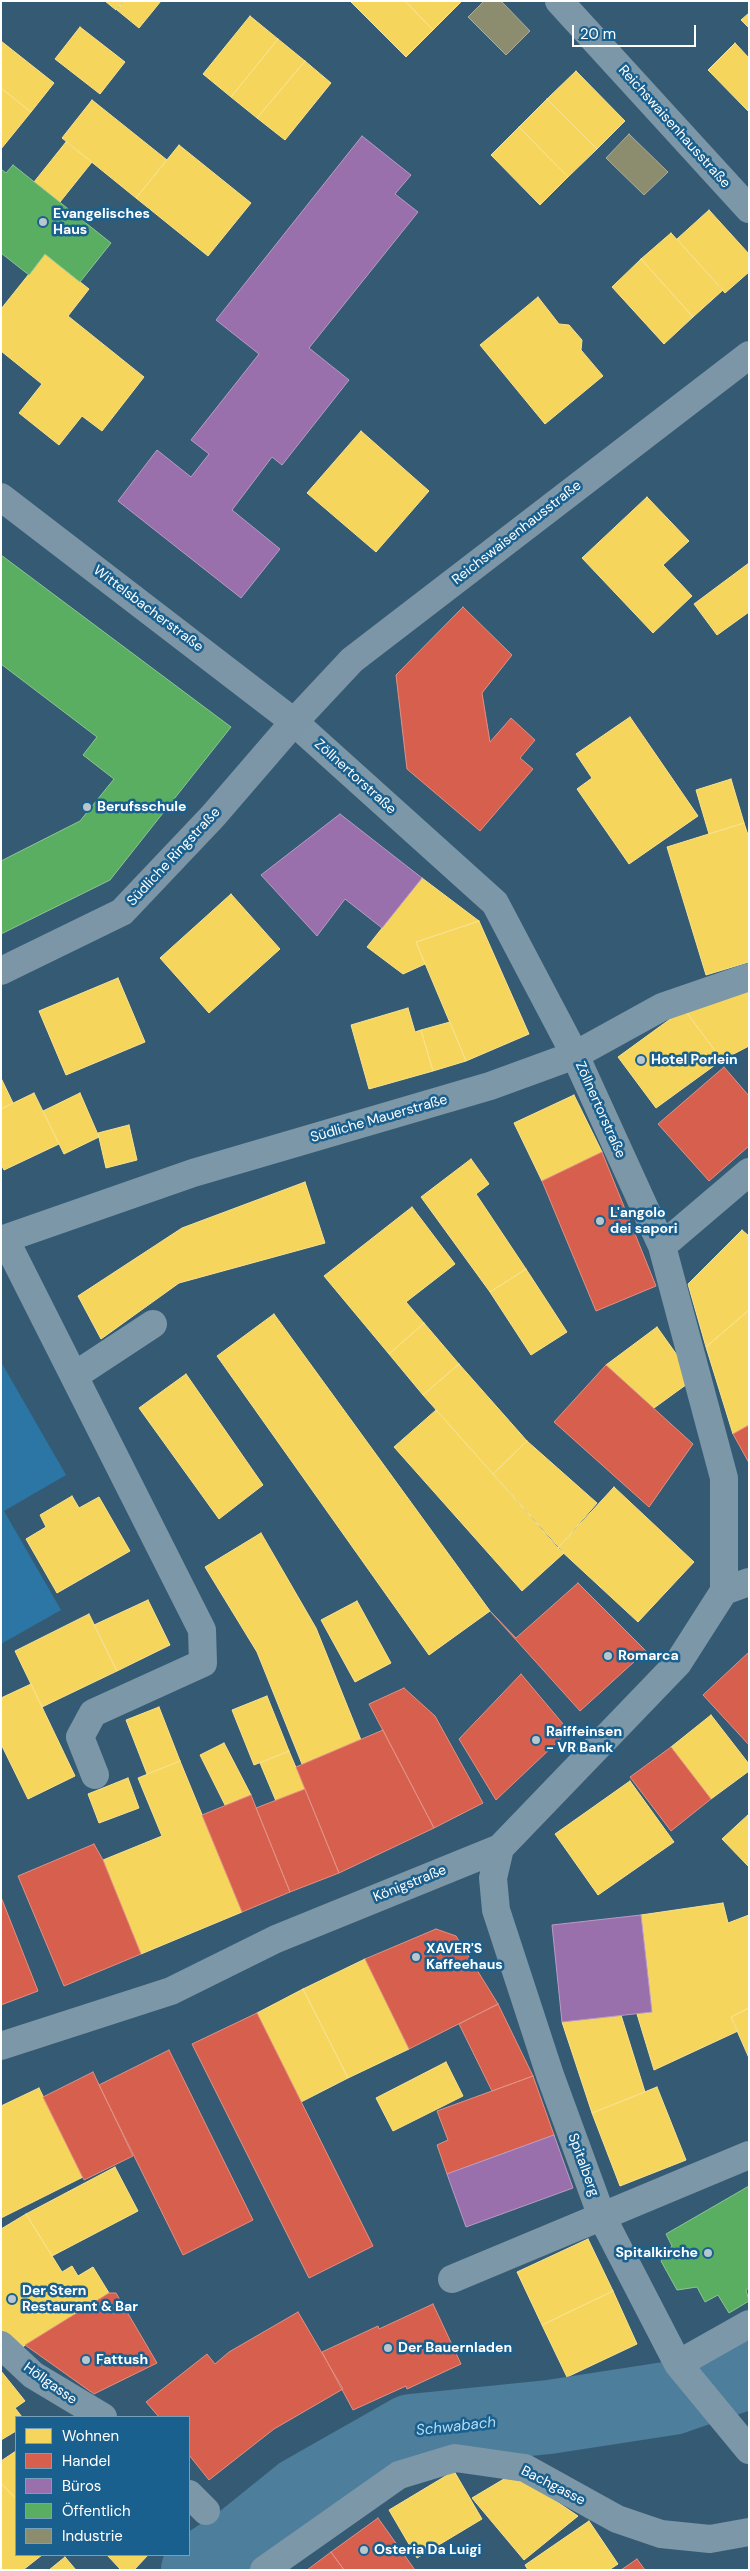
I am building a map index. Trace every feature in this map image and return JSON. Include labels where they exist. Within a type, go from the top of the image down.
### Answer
[{"type":"main road","name":"Reichswaisenhausstraße","points":[[294,722],[352,660],[749,355]]},
{"type":"main road","name":"Wittelsbacherstraße","points":[[1,497],[294,722]]},
{"type":"main road","name":"Südliche Ringstraße","points":[[1,971],[122,912],[213,816],[294,722]]},
{"type":"street","name":"Reichswaisenhausstraße","points":[[559,1],[749,209]]},
{"type":"street","name":"Zöllnertorstraße","points":[[294,722],[495,903],[575,1055],[662,1246],[724,1478],[737,1586]]},
{"type":"street","name":"Südliche Mauerstraße","points":[[3,1240],[193,1173],[490,1086],[575,1055],[662,1007],[749,977]]},
{"type":"street","points":[[662,1246],[749,1172]]},
{"type":"street","points":[[3,1240],[202,1630],[203,1663],[94,1713],[80,1737],[95,1775]]},
{"type":"street","points":[[74,1376],[153,1324]]},
{"type":"street","name":"Königstraße","points":[[1,2046],[171,1991],[276,1939],[500,1848],[678,1662],[737,1586]]},
{"type":"street","name":"Spitalberg","points":[[500,1848],[493,1878],[496,1910],[550,2075],[602,2217],[678,2364],[749,2450]]},
{"type":"street","points":[[452,2279],[749,2155]]},
{"type":"street","points":[[678,2364],[749,2324]]},
{"type":"street","name":"Höllgasse","points":[[1,2345],[33,2375],[101,2416]]},
{"type":"street","name":"Bachgasse","points":[[264,2570],[399,2475],[455,2458],[525,2468],[617,2519],[661,2534],[710,2539],[749,2532]]},
{"type":"shaded area","points":[[1,1362],[66,1475],[4,1511],[61,1610],[1,1644]]},
{"type":"building: Wohnen","points":[[105,1],[123,1],[116,10]]},
{"type":"building: Wohnen","points":[[124,1],[161,1],[139,28],[117,10]]},
{"type":"building: Wohnen","points":[[350,1],[405,1],[433,30],[406,57]]},
{"type":"building: Wohnen","points":[[405,1],[461,1],[461,2],[433,30]]},
{"type":"building: Wohnen","points":[[749,13],[749,28],[741,20]]},
{"type":"building: Wohnen","points":[[250,16],[278,39],[231,97],[203,74]]},
{"type":"building: Wohnen","points":[[80,27],[125,62],[100,94],[55,59]]},
{"type":"building: Wohnen","points":[[278,39],[305,61],[257,118],[231,97]]},
{"type":"building: Wohnen","points":[[1,41],[54,83],[31,112],[1,88]]},
{"type":"building: Wohnen","points":[[735,43],[749,58],[749,112],[708,70]]},
{"type":"building: Wohnen","points":[[305,61],[331,83],[285,140],[257,118]]},
{"type":"building: Wohnen","points":[[576,71],[625,121],[597,149],[547,99]]},
{"type":"building: Wohnen","points":[[1,88],[31,112],[1,149]]},
{"type":"building: Wohnen","points":[[547,99],[597,149],[568,177],[519,127]]},
{"type":"building: Wohnen","points":[[92,100],[167,160],[136,198],[62,138]]},
{"type":"building: Wohnen","points":[[519,127],[568,177],[540,205],[491,155]]},
{"type":"building: Wohnen","points":[[66,142],[92,162],[60,202],[34,182]]},
{"type":"building: Wohnen","points":[[179,145],[251,203],[208,256],[136,198]]},
{"type":"building: Wohnen","points":[[709,210],[749,254],[749,272],[725,293],[677,239]]},
{"type":"building: Wohnen","points":[[671,233],[723,290],[693,317],[641,259]]},
{"type":"building: Wohnen","points":[[45,254],[89,289],[68,316],[144,377],[102,431],[82,416],[59,445],[19,413],[42,384],[1,351],[1,309]]},
{"type":"building: Wohnen","points":[[641,259],[693,317],[664,344],[612,287]]},
{"type":"building: Wohnen","points":[[538,297],[559,324],[569,325],[582,340],[581,350],[603,376],[545,424],[480,345]]},
{"type":"building: Wohnen","points":[[361,431],[429,491],[376,552],[307,493]]},
{"type":"building: Wohnen","points":[[647,497],[689,541],[663,565],[692,596],[653,633],[582,558]]},
{"type":"building: Wohnen","points":[[749,563],[749,612],[717,635],[694,604]]},
{"type":"building: Wohnen","points":[[630,717],[698,816],[629,864],[577,789],[592,778],[576,754]]},
{"type":"building: Wohnen","points":[[731,779],[744,823],[709,834],[696,790]]},
{"type":"building: Wohnen","points":[[744,823],[749,838],[749,962],[706,975],[667,847]]},
{"type":"building: Wohnen","points":[[422,878],[479,921],[416,942],[425,964],[403,974],[367,947]]},
{"type":"building: Wohnen","points":[[231,894],[280,949],[209,1013],[160,958]]},
{"type":"building: Wohnen","points":[[479,921],[529,1034],[466,1061],[416,942]]},
{"type":"building: Wohnen","points":[[118,978],[145,1042],[66,1075],[39,1011]]},
{"type":"building: Wohnen","points":[[749,985],[749,1046],[722,1060],[684,1009]]},
{"type":"building: Wohnen","points":[[408,1008],[415,1032],[421,1030],[433,1071],[369,1089],[351,1025]]},
{"type":"building: Wohnen","points":[[684,1009],[722,1060],[656,1108],[618,1057]]},
{"type":"building: Wohnen","points":[[450,1022],[466,1061],[433,1071],[421,1030]]},
{"type":"building: Wohnen","points":[[1,1078],[13,1103],[1,1109]]},
{"type":"building: Wohnen","points":[[34,1093],[59,1144],[4,1170],[1,1164],[1,1109]]},
{"type":"building: Wohnen","points":[[80,1093],[99,1137],[64,1154],[43,1111]]},
{"type":"building: Wohnen","points":[[574,1095],[602,1152],[542,1181],[514,1123]]},
{"type":"building: Wohnen","points":[[129,1125],[137,1160],[106,1168],[98,1133]]},
{"type":"building: Wohnen","points":[[471,1159],[489,1184],[476,1194],[526,1269],[490,1292],[421,1197]]},
{"type":"building: Wohnen","points":[[305,1182],[325,1243],[179,1283],[101,1339],[78,1296],[182,1228]]},
{"type":"building: Wohnen","points":[[412,1207],[455,1264],[406,1302],[424,1323],[389,1354],[324,1276]]},
{"type":"building: Wohnen","points":[[742,1230],[749,1236],[749,1310],[706,1347],[688,1284]]},
{"type":"building: Wohnen","points":[[526,1269],[567,1332],[531,1355],[490,1292]]},
{"type":"building: Wohnen","points":[[749,1310],[749,1425],[733,1434],[706,1347]]},
{"type":"building: Wohnen","points":[[274,1314],[490,1611],[429,1655],[217,1356]]},
{"type":"building: Wohnen","points":[[424,1323],[459,1364],[423,1395],[389,1354]]},
{"type":"building: Wohnen","points":[[657,1327],[694,1379],[654,1408],[606,1365]]},
{"type":"building: Wohnen","points":[[459,1364],[527,1441],[493,1474],[423,1395]]},
{"type":"building: Wohnen","points":[[186,1374],[263,1485],[219,1519],[139,1408]]},
{"type":"building: Wohnen","points":[[436,1410],[564,1553],[522,1591],[394,1447]]},
{"type":"building: Wohnen","points":[[527,1441],[597,1503],[558,1548],[493,1474]]},
{"type":"building: Wohnen","points":[[614,1487],[694,1562],[638,1622],[558,1548]]},
{"type":"building: Wohnen","points":[[72,1496],[79,1508],[99,1497],[130,1551],[57,1593],[26,1539],[46,1527],[40,1515]]},
{"type":"building: Wohnen","points":[[261,1533],[316,1628],[361,1740],[302,1764],[257,1652],[205,1567]]},
{"type":"building: Wohnen","points":[[148,1600],[170,1645],[117,1671],[94,1625]]},
{"type":"building: Wohnen","points":[[357,1601],[391,1663],[355,1682],[321,1620]]},
{"type":"building: Wohnen","points":[[89,1614],[117,1671],[42,1707],[15,1651]]},
{"type":"building: Wohnen","points":[[31,1684],[75,1776],[28,1799],[1,1744],[1,1698]]},
{"type":"building: Wohnen","points":[[267,1696],[289,1751],[254,1765],[232,1710]]},
{"type":"building: Wohnen","points":[[159,1707],[180,1761],[147,1774],[126,1720]]},
{"type":"building: Wohnen","points":[[711,1715],[749,1764],[749,1771],[711,1799],[671,1747]]},
{"type":"building: Wohnen","points":[[224,1743],[251,1795],[225,1805],[200,1755]]},
{"type":"building: Wohnen","points":[[289,1751],[305,1789],[276,1801],[260,1763]]},
{"type":"building: Wohnen","points":[[180,1761],[242,1912],[141,1954],[103,1860],[162,1836],[138,1778]]},
{"type":"building: Wohnen","points":[[128,1778],[139,1808],[99,1823],[88,1794]]},
{"type":"building: Wohnen","points":[[630,1781],[674,1842],[598,1895],[555,1834]]},
{"type":"building: Wohnen","points":[[749,1814],[749,1867],[722,1839]]},
{"type":"building: Wohnen","points":[[723,1903],[728,1923],[749,1915],[749,2008],[731,2017],[738,2031],[654,2070],[637,2014],[652,2012],[641,1915]]},
{"type":"building: Wohnen","points":[[365,1959],[409,2049],[348,2078],[303,1989]]},
{"type":"building: Wohnen","points":[[303,1989],[348,2078],[301,2102],[257,2013]]},
{"type":"building: Wohnen","points":[[749,2008],[749,2058],[731,2017]]},
{"type":"building: Wohnen","points":[[621,2015],[645,2092],[592,2113],[562,2022]]},
{"type":"building: Wohnen","points":[[446,2062],[463,2096],[393,2131],[376,2098]]},
{"type":"building: Wohnen","points":[[657,2087],[686,2160],[620,2186],[592,2113]]},
{"type":"building: Wohnen","points":[[39,2088],[83,2177],[1,2218],[1,2106]]},
{"type":"building: Wohnen","points":[[115,2167],[138,2211],[52,2256],[26,2214]]},
{"type":"building: Wohnen","points":[[26,2214],[62,2272],[72,2266],[78,2276],[93,2267],[109,2293],[16,2351],[1,2328],[1,2229]]},
{"type":"building: Wohnen","points":[[588,2239],[613,2291],[542,2325],[517,2272]]},
{"type":"building: Wohnen","points":[[613,2291],[637,2344],[567,2377],[542,2325]]},
{"type":"building: Wohnen","points":[[1,2371],[25,2401],[15,2408],[21,2416],[15,2416],[15,2432],[1,2440]]},
{"type":"building: Wohnen","points":[[15,2452],[15,2498],[1,2483],[1,2461]]},
{"type":"building: Wohnen","points":[[454,2471],[482,2519],[417,2558],[389,2510]]},
{"type":"building: Wohnen","points":[[514,2473],[578,2516],[524,2560],[472,2498]]},
{"type":"building: Wohnen","points":[[1,2483],[15,2498],[15,2556],[41,2556],[23,2570],[1,2570]]},
{"type":"building: Wohnen","points":[[589,2521],[618,2564],[609,2570],[528,2570],[525,2565]]},
{"type":"building: Wohnen","points":[[108,2556],[147,2556],[134,2570],[121,2570]]},
{"type":"building: Wohnen","points":[[65,2557],[76,2570],[49,2570]]},
{"type":"building: Handel","points":[[463,607],[512,655],[482,693],[490,742],[511,718],[535,740],[520,758],[533,769],[480,831],[407,769],[396,675]]},
{"type":"building: Handel","points":[[724,1067],[749,1096],[749,1146],[709,1181],[658,1124]]},
{"type":"building: Handel","points":[[602,1152],[656,1286],[596,1311],[542,1181]]},
{"type":"building: Handel","points":[[606,1365],[693,1444],[649,1507],[554,1422]]},
{"type":"building: Handel","points":[[749,1425],[749,1463],[733,1434]]},
{"type":"building: Handel","points":[[578,1583],[646,1651],[580,1711],[490,1611],[516,1638]]},
{"type":"building: Handel","points":[[749,1652],[749,1745],[703,1695]]},
{"type":"building: Handel","points":[[521,1674],[569,1731],[496,1800],[459,1739]]},
{"type":"building: Handel","points":[[404,1688],[435,1716],[483,1803],[434,1828],[369,1704]]},
{"type":"building: Handel","points":[[383,1730],[434,1828],[339,1873],[296,1767]]},
{"type":"building: Handel","points":[[671,1747],[711,1799],[671,1831],[630,1777]]},
{"type":"building: Handel","points":[[305,1789],[339,1873],[290,1892],[256,1808]]},
{"type":"building: Handel","points":[[251,1795],[290,1892],[242,1912],[202,1815]]},
{"type":"building: Handel","points":[[94,1844],[103,1860],[141,1954],[64,1986],[18,1876]]},
{"type":"building: Handel","points":[[1,1897],[38,1991],[1,2005]]},
{"type":"building: Handel","points":[[436,1929],[456,1936],[498,2004],[409,2049],[365,1959]]},
{"type":"building: Handel","points":[[498,2004],[533,2076],[492,2091],[459,2024]]},
{"type":"building: Handel","points":[[257,2013],[373,2246],[309,2278],[192,2044]]},
{"type":"building: Handel","points":[[169,2050],[253,2220],[183,2255],[99,2085]]},
{"type":"building: Handel","points":[[93,2072],[133,2156],[84,2180],[43,2097]]},
{"type":"building: Handel","points":[[533,2076],[554,2135],[447,2174],[437,2145],[448,2140],[437,2111]]},
{"type":"building: Handel","points":[[109,2293],[116,2293],[157,2363],[94,2394],[25,2345]]},
{"type":"building: Handel","points":[[433,2304],[461,2364],[407,2389],[406,2386],[353,2410],[322,2352],[378,2326],[379,2329]]},
{"type":"building: Handel","points":[[298,2312],[343,2389],[274,2429],[209,2480],[190,2456],[190,2416],[158,2416],[146,2402],[207,2354],[215,2364],[229,2352]]},
{"type":"building: Handel","points":[[378,2518],[415,2570],[344,2570],[331,2552]]},
{"type":"building: Handel","points":[[331,2552],[344,2570],[307,2570]]},
{"type":"building: Handel","points":[[637,2559],[645,2570],[621,2570]]},
{"type":"building: Büros","points":[[362,136],[411,175],[395,194],[418,212],[309,348],[349,380],[282,465],[272,457],[232,510],[280,549],[241,598],[118,501],[157,450],[191,477],[209,454],[191,440],[259,354],[216,320]]},
{"type":"building: Büros","points":[[340,814],[422,878],[382,928],[345,899],[317,936],[261,875]]},
{"type":"building: Büros","points":[[641,1915],[652,2012],[562,2022],[552,1925]]},
{"type":"building: Büros","points":[[554,2135],[573,2188],[466,2227],[447,2174]]},
{"type":"building: Öffentlich","name":"Evangelisches Haus","points":[[13,165],[111,243],[80,282],[45,254],[29,275],[1,253],[1,169],[6,173]]},
{"type":"building: Öffentlich","name":"Berufsschule","points":[[1,555],[231,727],[110,880],[1,934],[1,861],[80,821],[114,779],[83,755],[97,737],[1,664]]},
{"type":"building: Öffentlich","name":"Spitalkirche","points":[[749,2186],[749,2288],[746,2290],[749,2301],[729,2313],[718,2295],[705,2302],[697,2287],[677,2290],[661,2261],[672,2246],[666,2234]]},
{"type":"building: Industrie","points":[[484,1],[501,1],[530,31],[506,55],[468,17]]},
{"type":"building: Industrie","points":[[629,134],[668,172],[644,195],[606,158]]},
{"type":"waterway","name":"Schwabach","points":[[736,2376],[749,2371]]},
{"type":"waterway","name":"Schwabach","points":[[198,2570],[243,2540],[300,2494],[411,2431],[549,2417],[672,2398],[736,2376]]},
{"type":"place","name":"Evangelisches Haus","points":[[43,222]]},
{"type":"place","name":"Berufsschule","points":[[87,807]]},
{"type":"place","name":"Hotel Porlein","points":[[641,1060]]},
{"type":"place","name":"L'angolo dei sapori","points":[[600,1221]]},
{"type":"place","name":"Romarca","points":[[608,1656]]},
{"type":"place","name":"Raiffeinsen - VR Bank","points":[[536,1740]]},
{"type":"place","name":"XAVER'S Kaffeehaus","points":[[416,1957]]},
{"type":"place","name":"Spitalkirche","points":[[708,2253]]},
{"type":"place","name":"Der Stern Restaurant & Bar","points":[[12,2299]]},
{"type":"place","name":"Der Bauernladen","points":[[388,2348]]},
{"type":"place","name":"Fattush","points":[[86,2360]]},
{"type":"place","name":"Osteria Da Luigi","points":[[364,2550]]}]
